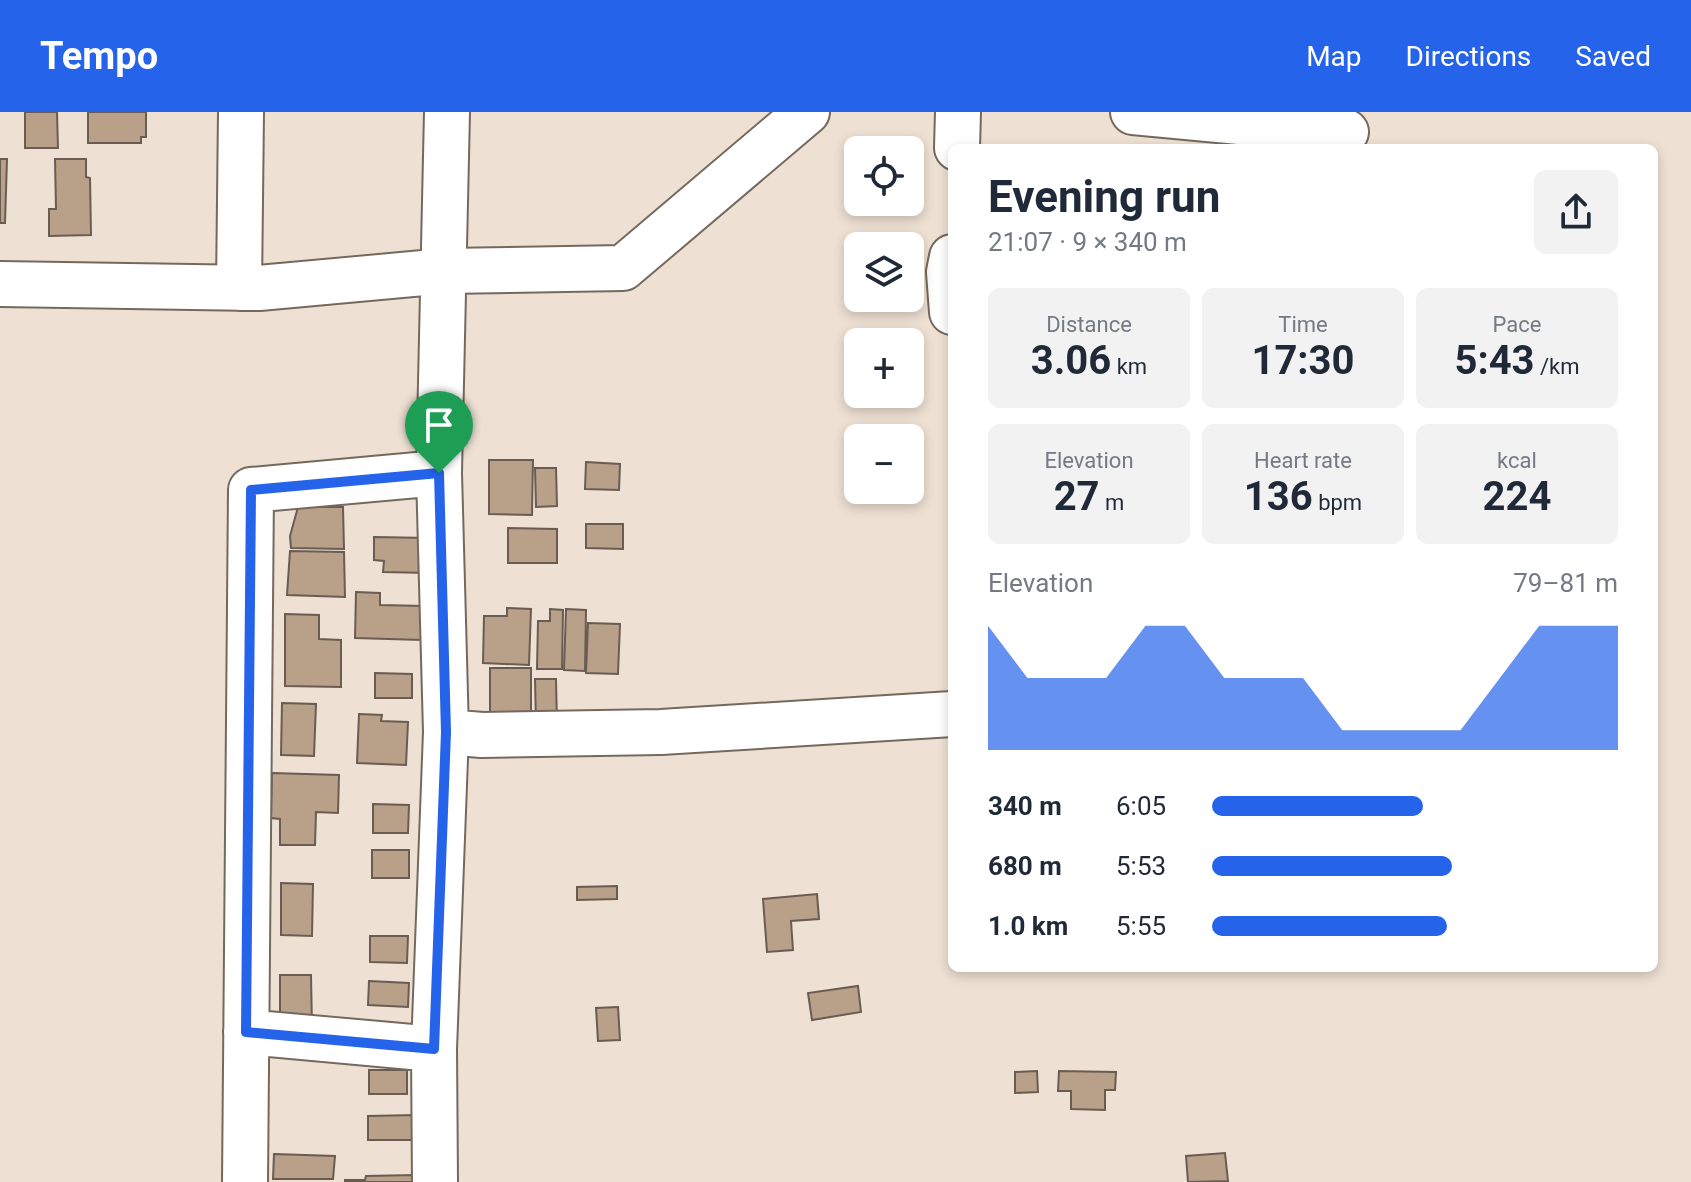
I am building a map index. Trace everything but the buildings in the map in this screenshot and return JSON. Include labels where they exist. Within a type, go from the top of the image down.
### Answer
[{"type":"street","points":[[239,288],[241,112]]},
{"type":"street","points":[[435,1182],[434,1049],[446,732],[439,473],[447,112]]},
{"type":"street","points":[[0,284],[259,288],[445,271],[623,268],[807,112]]},
{"type":"street","points":[[957,144],[958,112]]},
{"type":"street","points":[[1133,112],[1346,132]]},
{"type":"street","points":[[245,1182],[251,490],[439,473]]},
{"type":"street","points":[[446,732],[482,735],[661,732],[948,714]]},
{"type":"street","points":[[246,1032],[434,1049]]},
{"type":"route","points":[[439,473],[446,732],[434,1049],[246,1032],[251,490],[439,473]]}]
